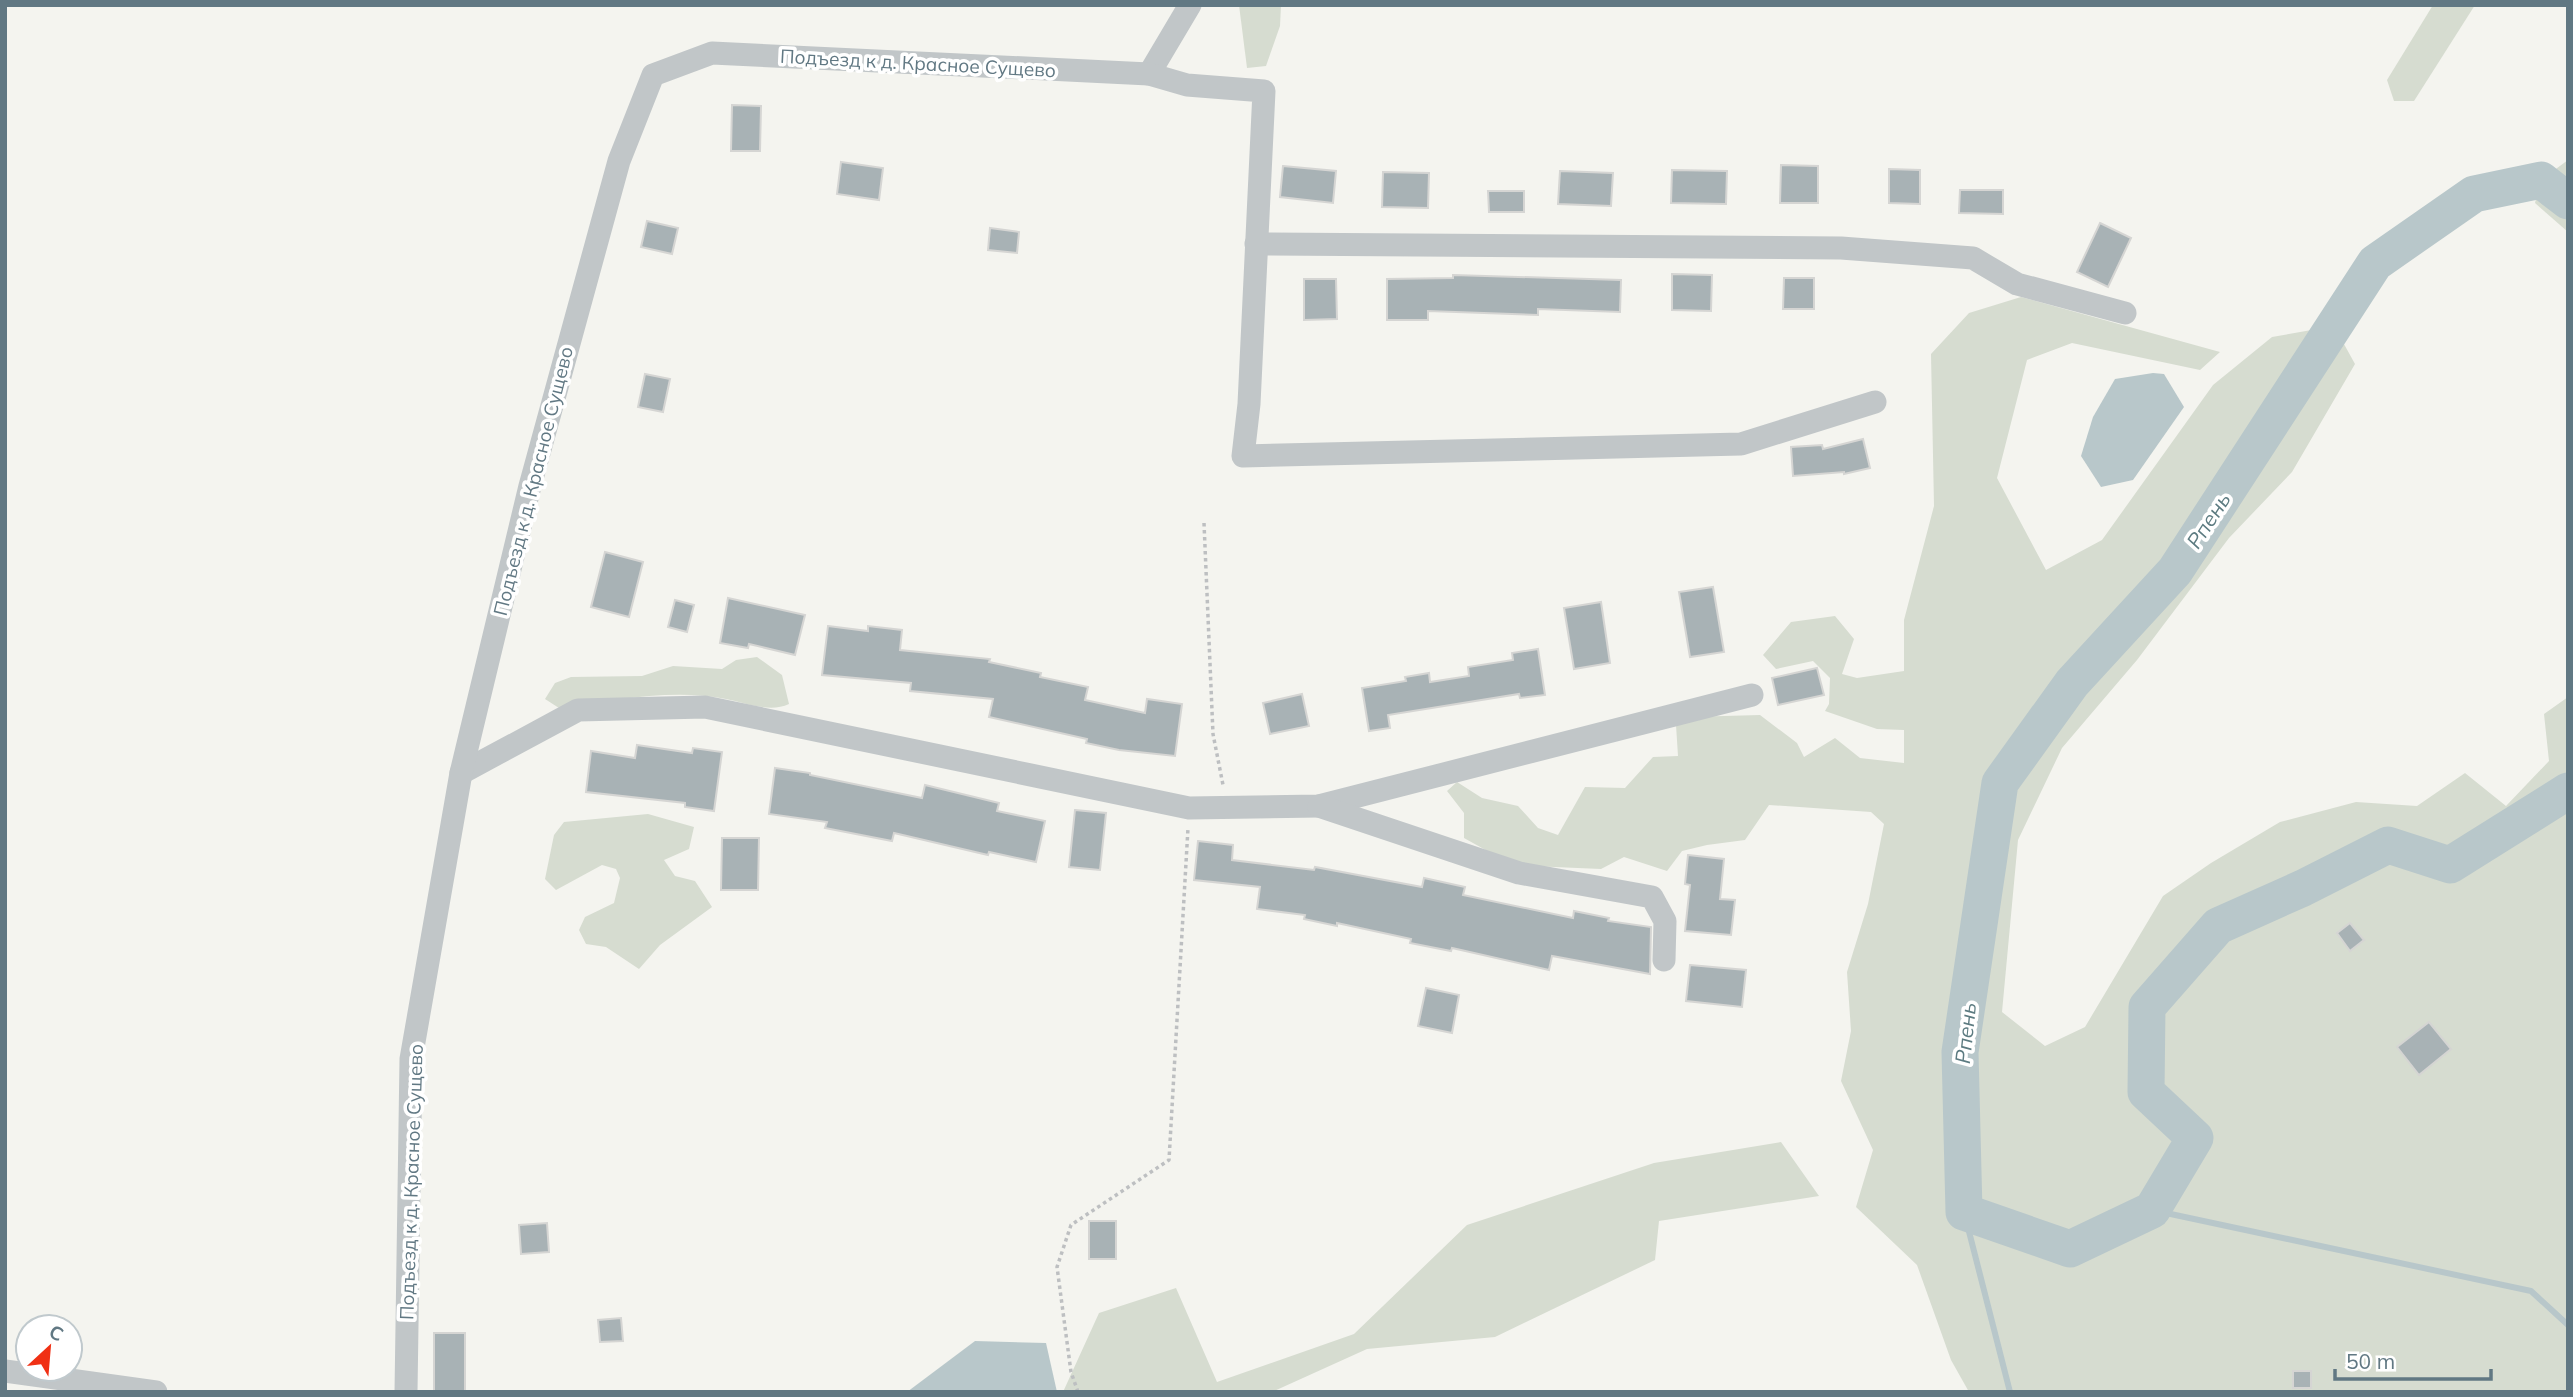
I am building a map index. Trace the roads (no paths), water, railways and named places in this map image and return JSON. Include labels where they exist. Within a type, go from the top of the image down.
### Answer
[{"type":"street","points":[[1149,74],[1188,8]]},
{"type":"street","name":"Подъезд к д. Красное Сущево","points":[[406,1392],[411,1059],[461,773],[530,486],[615,174],[653,75],[712,53],[1149,74],[1187,85],[1264,91],[1256,244]]},
{"type":"street","points":[[1875,402],[1741,444],[1243,456],[1249,404],[1256,244],[1841,247],[1973,258],[2017,284],[2125,313]]},
{"type":"street","points":[[461,773],[578,710],[705,706],[1199,807],[1319,806],[1752,695]]},
{"type":"street","points":[[1319,806],[1518,873],[1651,897],[1665,921],[1664,960]]},
{"type":"street","points":[[5,1371],[156,1392]]},
{"type":"waterway","name":"Рпень","points":[[2568,201],[2541,180],[2474,194],[2375,263],[2175,571],[2072,683],[2000,783],[1960,1052],[1964,1212],[2070,1249],[2152,1210],[2195,1138],[2146,1092],[2147,1007],[2218,926],[2303,888],[2388,845],[2450,865],[2568,791]]},
{"type":"waterway","points":[[2152,1210],[2531,1291],[2568,1325]]},
{"type":"waterway","points":[[1964,1212],[2010,1392]]}]
